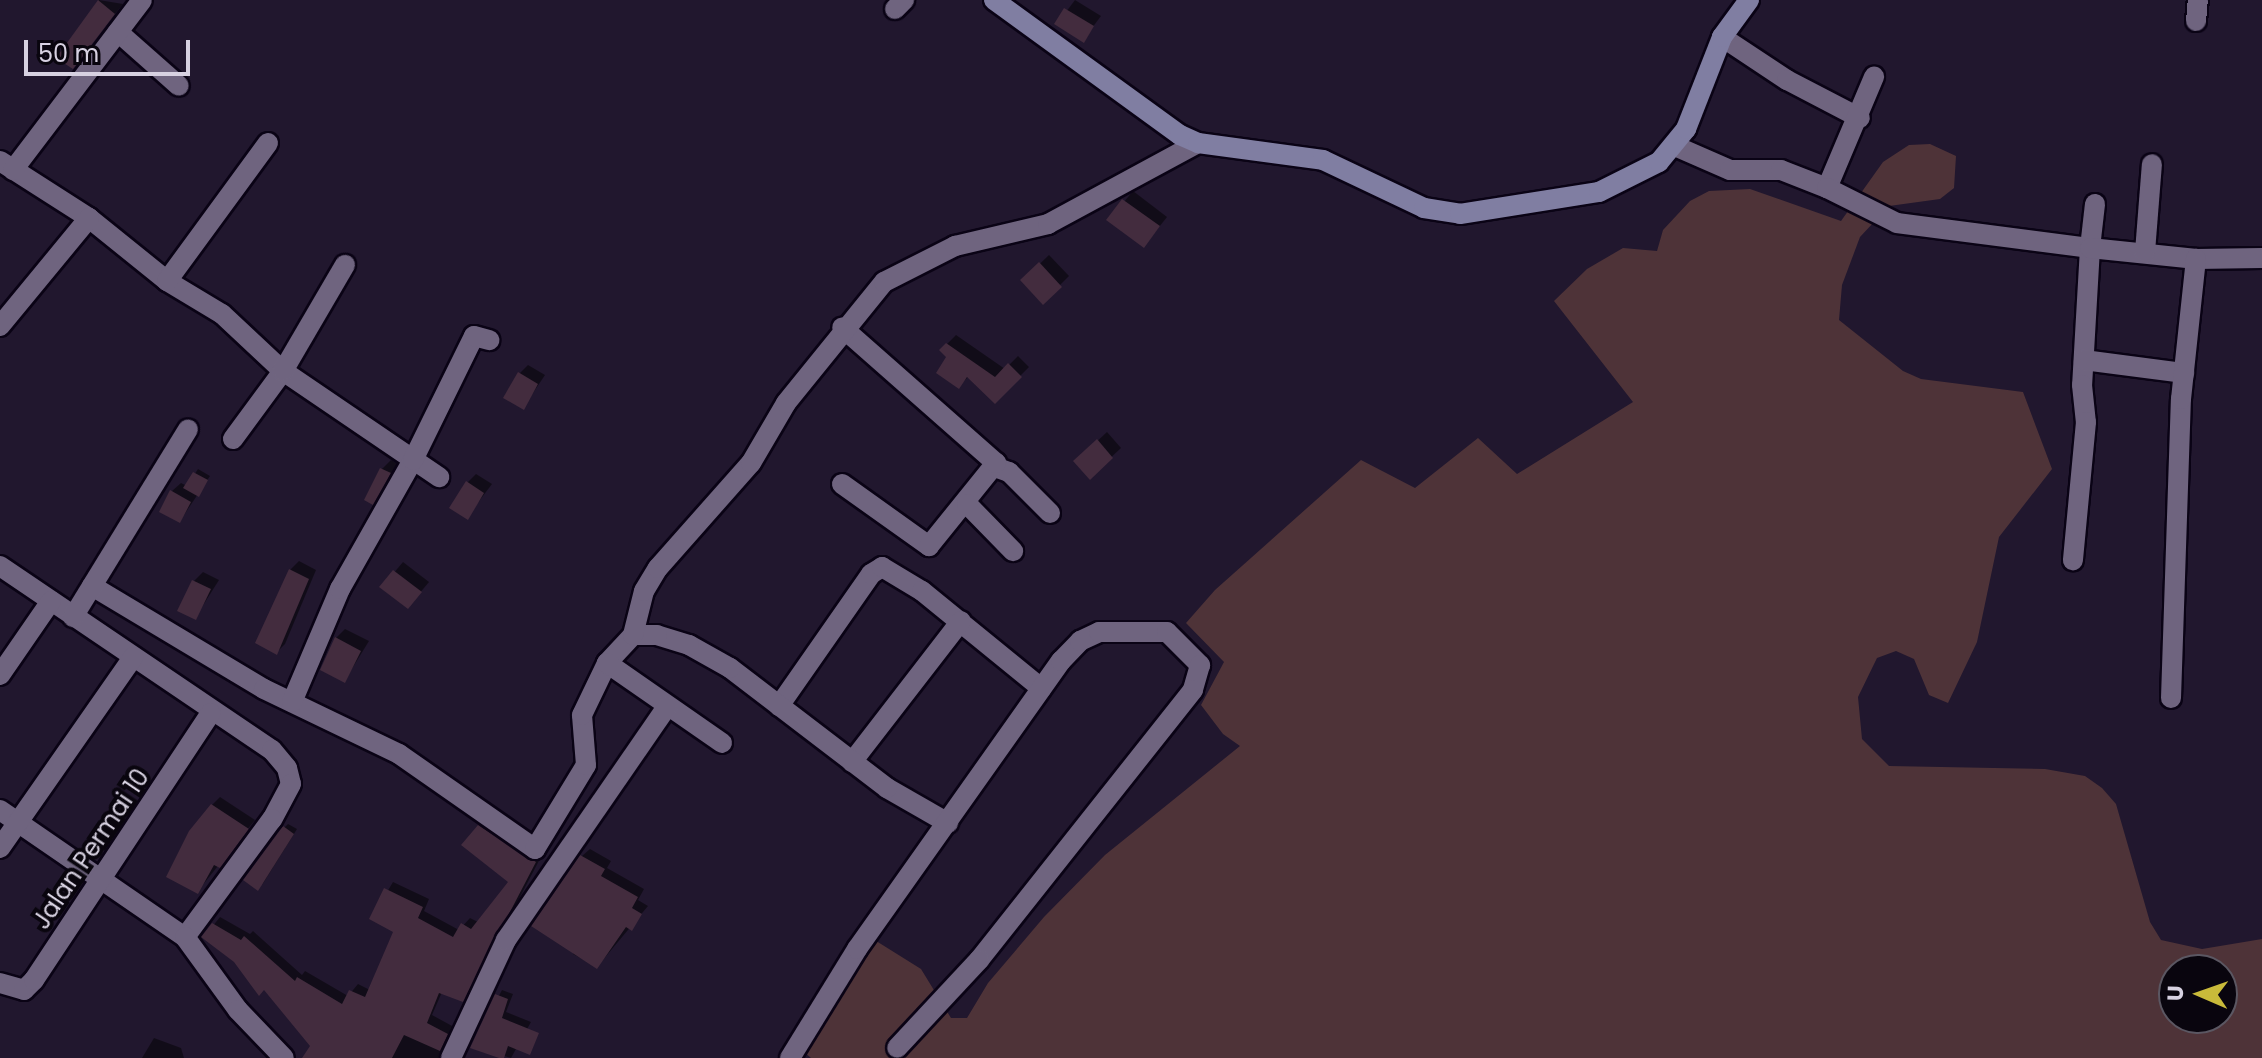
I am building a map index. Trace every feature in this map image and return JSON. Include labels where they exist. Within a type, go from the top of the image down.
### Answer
[{"type":"street","points":[[142,0],[7,166],[89,218],[167,281],[222,314],[283,371],[439,477]]},
{"type":"street","points":[[994,0],[1142,111],[1198,143],[1323,160],[1371,178],[1424,208],[1460,214],[1599,192],[1638,176],[1675,146],[1722,37],[1749,0]]},
{"type":"street","points":[[2196,21],[2198,0]]},
{"type":"street","points":[[118,32],[179,86]]},
{"type":"street","points":[[1722,37],[1787,80],[1860,118]]},
{"type":"street","points":[[1827,188],[1860,118],[1874,77]]},
{"type":"street","points":[[167,281],[268,143]]},
{"type":"street","points":[[92,586],[292,702],[387,747],[535,849],[586,765],[580,724],[607,663],[633,635],[644,591],[658,568],[751,463],[786,403],[842,327],[884,282],[904,269],[955,246],[1048,224],[1198,143]]},
{"type":"street","points":[[1675,146],[1730,170],[1781,170],[1827,188],[1897,223],[2196,259],[2262,258]]},
{"type":"street","points":[[2145,252],[2152,164]]},
{"type":"street","points":[[2073,560],[2086,422],[2084,360],[2095,204]]},
{"type":"street","points":[[0,326],[89,218]]},
{"type":"street","points":[[2171,698],[2184,373],[2196,259]]},
{"type":"street","points":[[233,439],[283,371],[345,265]]},
{"type":"street","points":[[842,327],[993,457],[995,467],[937,541],[926,546],[842,484]]},
{"type":"street","points":[[292,702],[340,589],[413,460],[474,336],[489,340]]},
{"type":"street","points":[[2084,360],[2184,373]]},
{"type":"street","points":[[73,617],[188,429]]},
{"type":"street","points":[[995,467],[1009,472],[1050,513]]},
{"type":"street","points":[[967,504],[1013,551]]},
{"type":"street","points":[[0,566],[211,713],[282,758],[291,784],[239,867],[185,937]]},
{"type":"street","points":[[779,706],[876,569],[891,568],[1041,688]]},
{"type":"street","points":[[0,675],[51,601]]},
{"type":"street","points":[[852,762],[961,621]]},
{"type":"street","points":[[790,1058],[857,949],[1041,688],[1080,641],[1099,632],[1167,632],[1200,665],[1193,690],[1142,748],[979,960],[897,1048]]},
{"type":"street","points":[[633,635],[657,635],[689,645],[730,668],[852,762],[948,823]]},
{"type":"street","points":[[0,848],[133,657]]},
{"type":"street","points":[[607,663],[722,743]]},
{"type":"street","points":[[451,1058],[506,940],[667,707]]},
{"type":"street","name":"Jalan Permai 10","points":[[0,983],[17,990],[32,983],[103,883],[211,713]]},
{"type":"street","points":[[0,810],[185,937],[238,1010],[284,1058]]},
{"type":"shaded area","points":[[1930,144],[1956,156],[1954,188],[1940,199],[1889,206],[1860,237],[1842,285],[1839,320],[1903,371],[1921,379],[2023,392],[2052,469],[1999,537],[1977,642],[1948,703],[1929,695],[1914,659],[1896,651],[1877,658],[1858,697],[1862,739],[1889,766],[2045,769],[2085,776],[2102,788],[2116,804],[2150,922],[2161,940],[2202,949],[2262,939],[2262,1058],[811,1058],[803,1051],[873,939],[921,969],[951,1018],[967,1018],[988,983],[1044,917],[1105,855],[1240,746],[1223,734],[1201,705],[1224,662],[1186,623],[1215,590],[1361,460],[1415,488],[1478,438],[1517,474],[1633,402],[1554,301],[1587,269],[1623,248],[1657,251],[1663,230],[1690,201],[1709,191],[1750,189],[1841,221],[1883,162],[1909,145]]},
{"type":"building","points":[[98,0],[115,14],[73,69],[56,58]]},
{"type":"building","points":[[1064,8],[1094,26],[1084,43],[1054,24]]},
{"type":"building","points":[[1122,199],[1160,226],[1144,248],[1106,220]]},
{"type":"building","points":[[1039,262],[1062,287],[1043,305],[1020,280]]},
{"type":"building","points":[[946,343],[995,377],[1008,363],[1022,377],[995,404],[967,377],[959,389],[936,373],[946,357],[939,350]]},
{"type":"building","points":[[518,372],[538,384],[524,410],[503,398]]},
{"type":"building","points":[[1097,439],[1113,458],[1090,480],[1073,461]]},
{"type":"building","points":[[380,468],[391,473],[373,505],[364,500]]},
{"type":"building","points":[[193,472],[208,480],[199,497],[183,488]]},
{"type":"building","points":[[466,481],[484,493],[468,520],[449,508]]},
{"type":"building","points":[[170,490],[191,502],[180,523],[159,512]]},
{"type":"building","points":[[289,569],[309,579],[277,655],[255,643]]},
{"type":"building","points":[[393,570],[422,592],[408,609],[379,587]]},
{"type":"building","points":[[192,580],[211,589],[196,620],[177,611]]},
{"type":"building","points":[[335,637],[361,651],[345,683],[320,670]]},
{"type":"building","points":[[211,804],[249,829],[220,868],[214,865],[198,894],[166,877],[189,831]]},
{"type":"building","points":[[478,825],[536,862],[463,1002],[439,993],[427,1023],[448,1034],[440,1051],[404,1035],[392,1058],[302,1058],[310,1046],[264,990],[259,996],[234,962],[201,937],[212,923],[241,940],[244,936],[295,981],[297,977],[342,1004],[349,990],[365,997],[393,932],[369,919],[384,888],[423,907],[418,918],[453,937],[461,923],[471,929],[508,882],[461,845]]},
{"type":"building","points":[[283,826],[294,834],[258,891],[243,880]]},
{"type":"building","points":[[580,855],[605,869],[601,876],[638,897],[632,908],[642,914],[632,931],[626,927],[597,969],[531,926]]},
{"type":"building","points":[[495,994],[508,999],[502,1018],[539,1033],[530,1055],[508,1046],[504,1058],[499,1058],[470,1048]]}]
